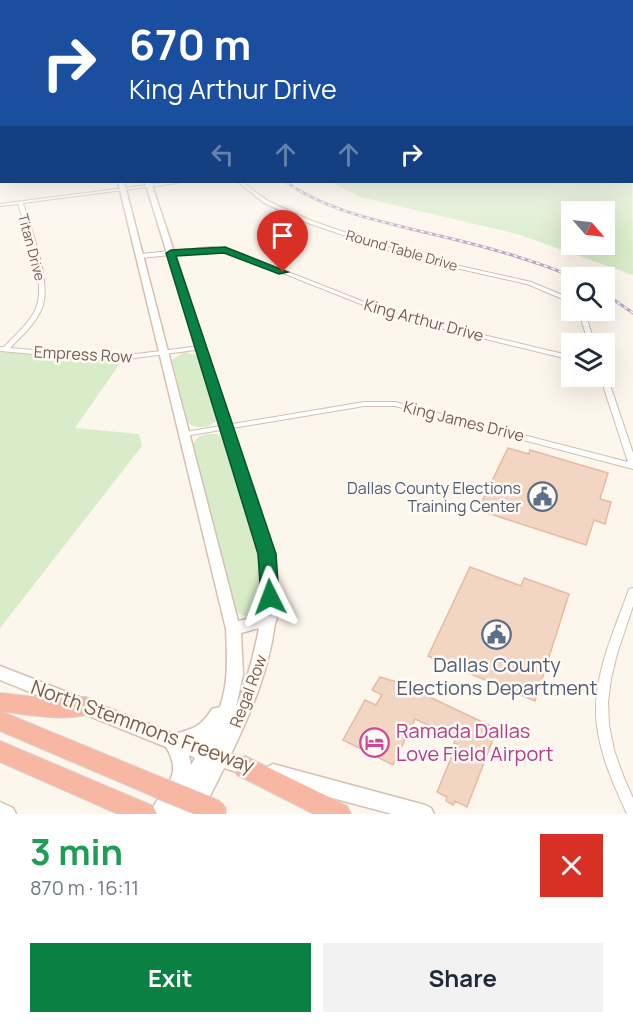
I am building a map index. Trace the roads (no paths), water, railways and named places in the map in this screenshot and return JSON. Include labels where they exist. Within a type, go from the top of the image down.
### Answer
[{"type":"highway","points":[[0,702],[44,707],[85,706]]},
{"type":"highway","points":[[0,721],[220,812]]},
{"type":"highway","points":[[0,751],[145,814]]},
{"type":"highway","points":[[245,767],[339,814]]},
{"type":"main road","name":"Regal Row","points":[[148,184],[267,554],[270,619],[264,652],[249,698],[173,814]]},
{"type":"main road","name":"Regal Row","points":[[122,185],[233,629],[235,670],[232,690],[191,814]]},
{"type":"main road","points":[[233,629],[270,619]]},
{"type":"main road","name":"North Stemmons Freeway","points":[[0,673],[171,741],[245,767],[425,814]]},
{"type":"main road","points":[[171,741],[193,739],[200,735],[215,720],[232,690]]},
{"type":"main road","points":[[159,814],[182,775],[184,764],[183,754],[171,741]]},
{"type":"main road","points":[[0,811],[7,814]]},
{"type":"street","name":"Round Table Drive","points":[[241,183],[266,202],[310,222],[403,254],[523,282],[561,297]]},
{"type":"street","points":[[0,205],[122,185],[148,184]]},
{"type":"street","name":"Titan Drive","points":[[2,350],[33,318],[43,299],[43,282],[20,202]]},
{"type":"street","name":"King Arthur Drive","points":[[141,256],[213,249],[233,252],[393,315],[561,355]]},
{"type":"street","name":"Empress Row","points":[[2,350],[112,359],[201,348]]},
{"type":"street","points":[[607,387],[633,465]]},
{"type":"street","name":"King James Drive","points":[[185,434],[364,404],[395,404],[633,465]]},
{"type":"street","points":[[633,592],[605,671],[601,701],[602,727],[608,757],[633,813]]},
{"type":"railway","points":[[288,183],[303,193],[339,209],[507,253],[561,272]]},
{"type":"railway","points":[[615,301],[633,313]]},
{"type":"place","name":"Dallas County Elections Training Center","points":[[542,497]]},
{"type":"place","name":"Dallas County Elections Department","points":[[497,634]]},
{"type":"place","name":"Ramada Dallas Love Field Airport","points":[[375,742]]}]
